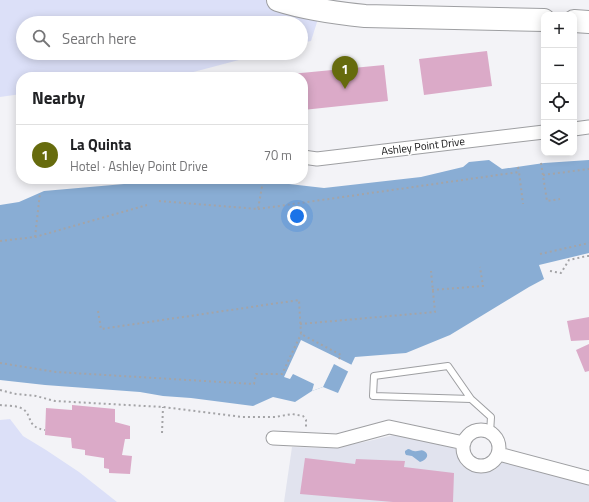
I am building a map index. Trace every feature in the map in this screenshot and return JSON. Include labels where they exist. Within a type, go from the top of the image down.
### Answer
[{"type":"highway","points":[[278,0],[286,3],[337,13],[365,16],[541,20]]},
{"type":"highway","points":[[577,21],[589,22]]},
{"type":"street","points":[[577,129],[589,127]]},
{"type":"street","name":"Ashley Point Drive","points":[[308,158],[317,159],[541,132]]},
{"type":"street","points":[[273,438],[337,441],[389,427],[464,442]]},
{"type":"street","points":[[480,430],[490,433],[498,442],[499,454],[494,462],[485,466],[476,466],[468,460],[463,452],[464,442],[470,434],[480,430]]},
{"type":"street","points":[[499,454],[589,478]]},
{"type":"lane","points":[[471,399],[373,396],[374,376],[448,366],[471,399],[491,416],[490,433]]},
{"type":"path","points":[[541,163],[547,201],[560,199]]},
{"type":"path","points":[[518,167],[523,204]]},
{"type":"path","points":[[543,175],[589,169]]},
{"type":"path","points":[[159,201],[258,209],[519,172]]},
{"type":"path","points":[[258,209],[262,184]]},
{"type":"path","points":[[35,237],[40,193]]},
{"type":"path","points":[[0,241],[35,237],[147,205]]},
{"type":"path","points":[[540,254],[589,243]]},
{"type":"path","points":[[550,271],[561,273],[568,260],[589,256]]},
{"type":"path","points":[[432,290],[483,286],[480,267]]},
{"type":"path","points":[[300,324],[435,312],[430,271]]},
{"type":"path","points":[[0,364],[56,372],[254,384],[256,374],[282,374],[301,334],[299,300],[101,329],[98,311]]},
{"type":"path","points":[[301,334],[341,355],[339,359]]},
{"type":"path","points":[[0,390],[55,401],[163,407],[242,416],[275,417],[292,414],[303,416],[306,420],[305,432],[300,439]]},
{"type":"path","points":[[0,405],[18,407],[24,410],[32,424],[37,429],[45,430]]},
{"type":"path","points":[[162,432],[163,407]]},
{"type":"shaded area","points":[[0,0],[324,0],[311,41],[308,42],[308,16],[16,16],[16,60],[239,60],[193,72],[16,72],[16,95],[0,97]]},
{"type":"shaded area","points":[[10,419],[23,436],[79,472],[117,502],[0,502],[0,420]]},
{"type":"shaded area","points":[[398,434],[453,445],[459,454],[462,466],[485,471],[495,470],[503,461],[589,485],[589,502],[284,502],[292,447],[332,448]]},
{"type":"water","points":[[489,160],[502,169],[544,163],[589,160],[589,253],[539,265],[544,279],[450,335],[406,353],[355,357],[338,393],[323,387],[312,391],[295,402],[273,397],[253,406],[140,392],[0,380],[0,205],[19,202],[44,191],[124,184],[289,184],[324,188],[421,177],[463,167],[469,162]]},
{"type":"water","points":[[408,449],[413,451],[423,450],[427,456],[420,462],[412,456],[406,455],[405,451]]},
{"type":"pier","points":[[301,340],[352,365],[349,372],[334,364],[323,387],[312,391],[314,384],[293,374],[290,379],[284,377]]},
{"type":"building","points":[[487,51],[492,86],[424,95],[419,59]]},
{"type":"building","points":[[384,65],[388,101],[308,109],[308,72]]},
{"type":"building","points":[[589,317],[589,340],[571,341],[567,321]]},
{"type":"building","points":[[589,344],[589,371],[585,372],[576,350]]},
{"type":"building","points":[[72,405],[115,409],[115,422],[130,426],[130,439],[125,439],[122,455],[132,456],[130,474],[109,473],[109,469],[104,468],[104,458],[85,455],[85,450],[72,448],[71,438],[45,435],[46,408],[72,410]]},
{"type":"building","points":[[305,458],[355,464],[356,459],[405,461],[404,467],[454,473],[453,502],[393,502],[300,494]]},
{"type":"place","name":"La Quinta","points":[[345,89]]}]
